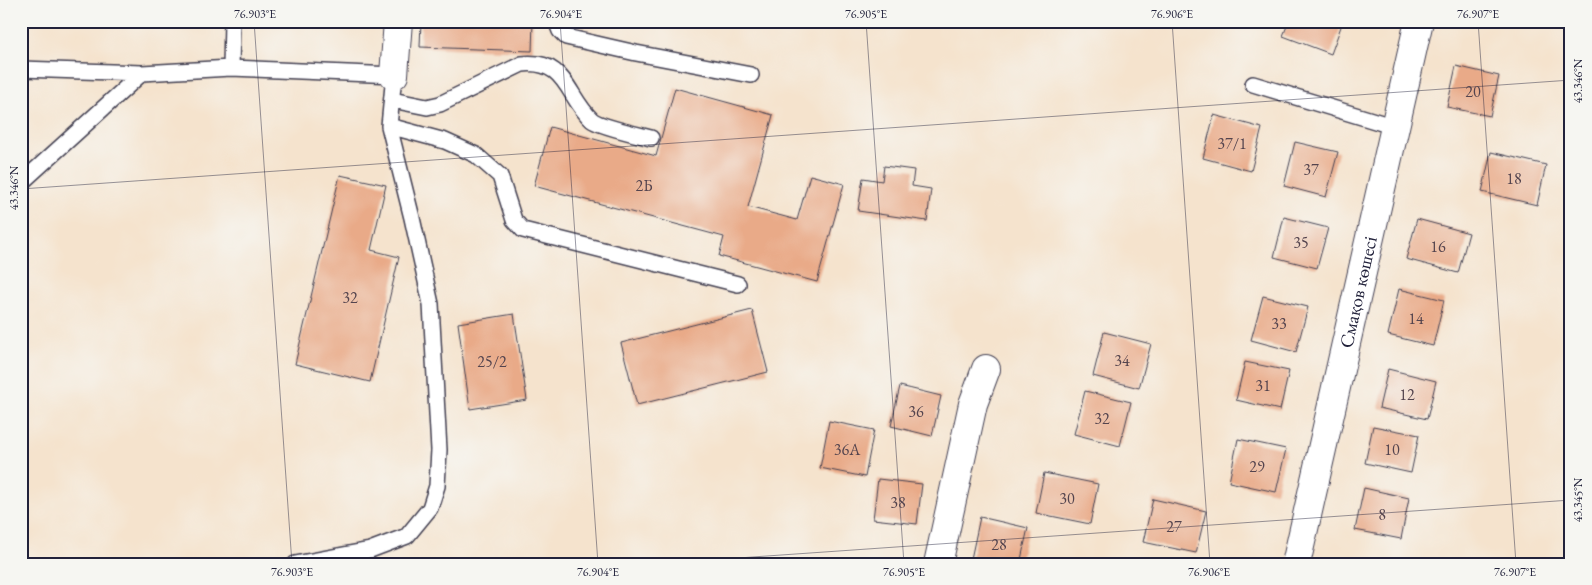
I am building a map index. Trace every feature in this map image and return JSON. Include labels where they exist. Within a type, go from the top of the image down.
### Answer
[{"type":"street","points":[[393,88],[398,21]]},
{"type":"street","name":"Смақов көшесі","points":[[1296,564],[1419,21]]},
{"type":"street","points":[[938,564],[973,404],[986,369]]},
{"type":"lane","points":[[232,21],[232,68]]},
{"type":"lane","points":[[556,21],[560,31],[566,37],[636,54],[751,75]]},
{"type":"lane","points":[[21,69],[142,72],[232,68],[393,88],[427,107],[440,104],[522,64],[533,63],[549,67],[564,80],[577,102],[593,122],[651,138]]},
{"type":"lane","points":[[21,183],[142,72]]},
{"type":"lane","points":[[1253,84],[1395,127]]},
{"type":"lane","points":[[295,564],[370,550],[407,536],[430,508],[437,486],[439,450],[431,304],[389,126],[393,88]]},
{"type":"lane","points":[[389,126],[445,141],[476,155],[500,176],[514,220],[523,230],[738,284]]},
{"type":"building","points":[[21,21],[26,21],[25,59],[21,59]]},
{"type":"building","points":[[421,21],[533,21],[532,51],[420,47]]},
{"type":"building","points":[[1289,21],[1343,21],[1331,54],[1283,36]]},
{"type":"building","points":[[1456,66],[1499,76],[1490,116],[1447,107]]},
{"type":"building","points":[[675,88],[773,115],[748,207],[797,220],[810,175],[844,184],[817,282],[719,256],[724,237],[534,186],[550,127],[656,156]]},
{"type":"building","points":[[1214,115],[1262,128],[1251,171],[1203,158]]},
{"type":"building","points":[[1295,142],[1338,152],[1326,197],[1284,186]]},
{"type":"building","points":[[1491,152],[1546,165],[1537,205],[1482,192]]},
{"type":"building","points":[[884,166],[914,170],[912,186],[931,189],[927,221],[858,211],[863,178],[882,181]]},
{"type":"building","points":[[340,175],[386,185],[371,250],[399,257],[370,382],[295,364]]},
{"type":"building","points":[[1284,217],[1328,228],[1317,268],[1274,257]]},
{"type":"building","points":[[1417,219],[1469,233],[1458,273],[1406,259]]},
{"type":"building","points":[[1399,289],[1444,300],[1433,346],[1388,335]]},
{"type":"building","points":[[1263,296],[1308,307],[1296,352],[1251,340]]},
{"type":"building","points":[[752,310],[768,372],[637,405],[621,343]]},
{"type":"building","points":[[514,314],[527,400],[470,409],[458,323]]},
{"type":"building","points":[[1104,332],[1151,344],[1139,388],[1093,376]]},
{"type":"building","points":[[1245,362],[1289,371],[1280,410],[1236,400]]},
{"type":"building","points":[[1388,369],[1436,381],[1427,419],[1379,408]]},
{"type":"building","points":[[900,386],[941,396],[932,436],[891,426]]},
{"type":"building","points":[[1085,391],[1131,402],[1120,446],[1074,434]]},
{"type":"building","points":[[829,421],[874,430],[865,477],[820,468]]},
{"type":"building","points":[[1373,426],[1419,435],[1411,473],[1365,463]]},
{"type":"building","points":[[1238,439],[1286,449],[1276,492],[1229,482]]},
{"type":"building","points":[[1044,473],[1098,484],[1090,524],[1036,513]]},
{"type":"building","points":[[878,479],[922,484],[917,524],[873,519]]},
{"type":"building","points":[[1364,488],[1409,498],[1401,539],[1355,530]]},
{"type":"building","points":[[1153,499],[1206,511],[1196,553],[1143,542]]},
{"type":"building","points":[[980,517],[1028,528],[1020,564],[991,564],[971,559]]}]
